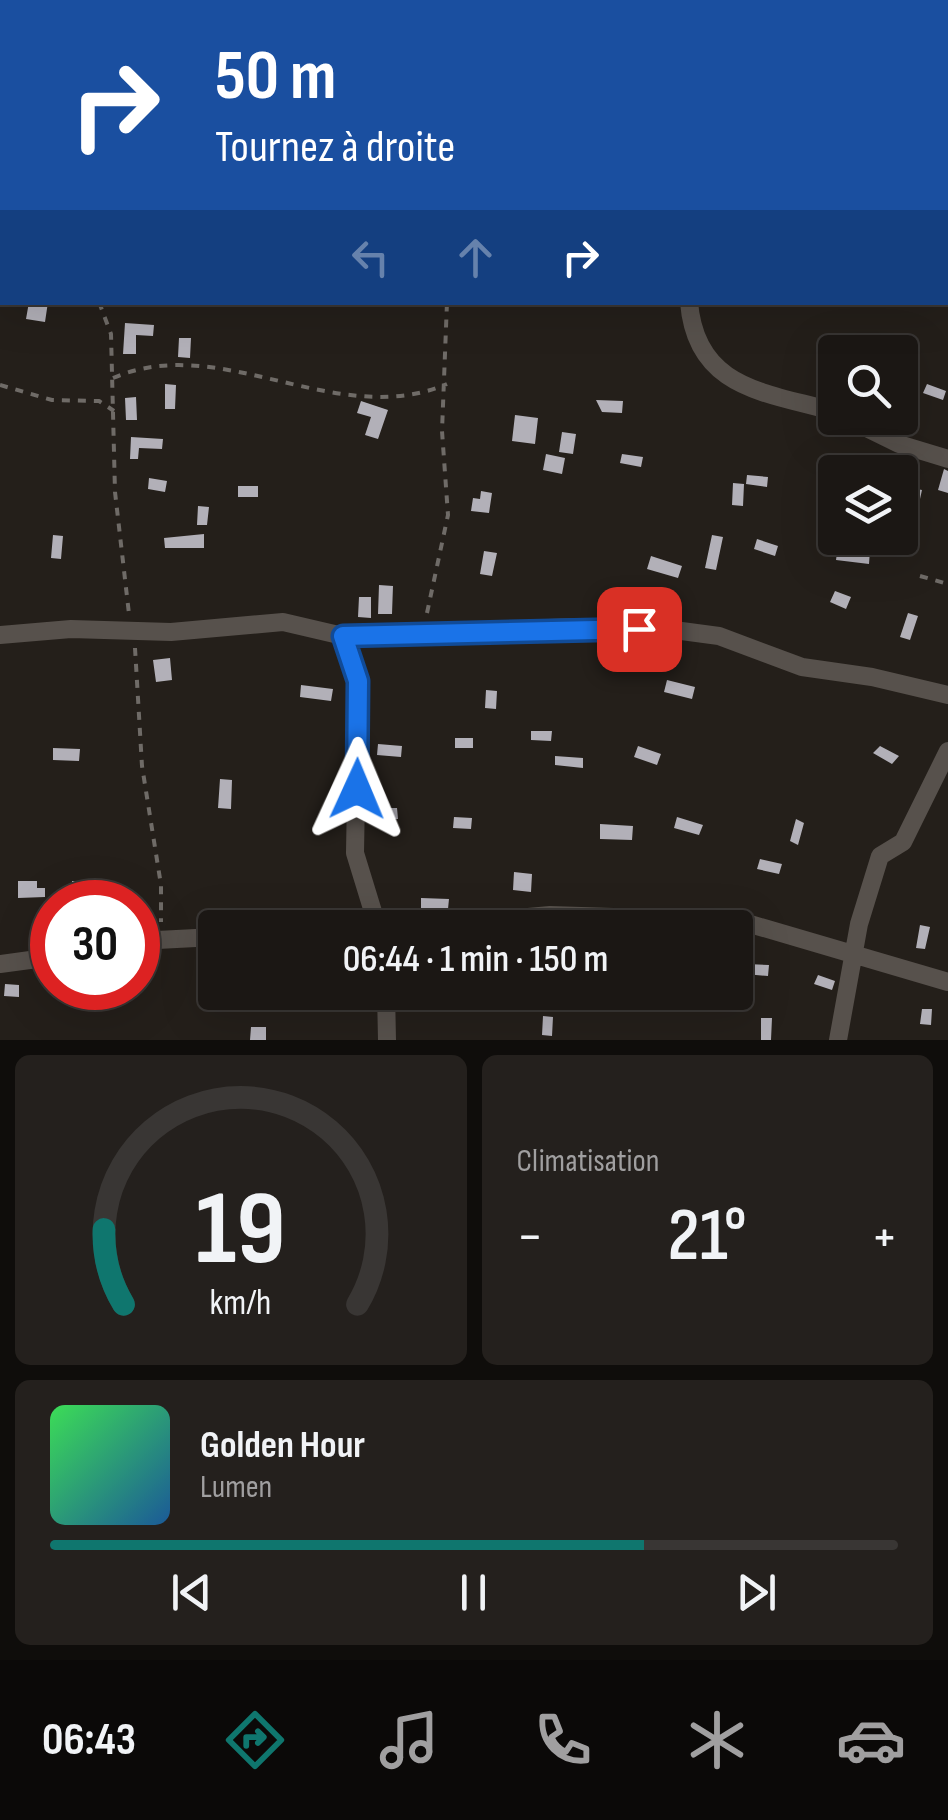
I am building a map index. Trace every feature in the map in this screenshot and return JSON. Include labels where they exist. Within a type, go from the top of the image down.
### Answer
[{"type":"street","points":[[690,305],[701,348],[720,374],[758,392],[818,408]]},
{"type":"street","points":[[881,435],[948,459]]},
{"type":"street","points":[[0,635],[283,622],[343,636],[574,627],[674,630],[720,636],[802,668],[948,695]]},
{"type":"street","points":[[343,636],[358,681],[355,853],[372,910]]},
{"type":"street","points":[[838,1040],[859,924],[880,856],[904,842],[948,750]]},
{"type":"street","points":[[753,925],[948,982]]},
{"type":"street","points":[[160,941],[198,938]]},
{"type":"street","points":[[0,964],[30,960]]},
{"type":"street","points":[[386,1010],[387,1040]]},
{"type":"path","points":[[101,305],[111,334],[116,492],[142,766],[161,885],[160,941]]},
{"type":"path","points":[[421,632],[448,515],[442,431],[447,305]]},
{"type":"path","points":[[113,378],[142,365],[174,362],[352,398],[427,392],[446,384]]},
{"type":"path","points":[[0,385],[52,400],[99,401],[114,411]]},
{"type":"path","points":[[920,576],[948,584]]},
{"type":"building","points":[[28,305],[48,305],[45,322],[26,319]]},
{"type":"building","points":[[125,323],[154,325],[153,336],[136,335],[136,354],[123,354]]},
{"type":"building","points":[[179,338],[191,338],[190,358],[178,357]]},
{"type":"building","points":[[165,384],[176,385],[175,409],[165,409]]},
{"type":"building","points":[[927,384],[946,391],[943,400],[923,393]]},
{"type":"building","points":[[136,397],[137,420],[126,420],[125,398]]},
{"type":"building","points":[[596,400],[623,401],[622,413],[602,412]]},
{"type":"building","points":[[361,401],[388,410],[378,439],[365,435],[371,417],[357,413]]},
{"type":"building","points":[[515,415],[538,418],[535,444],[512,441]]},
{"type":"building","points":[[562,432],[576,434],[573,454],[559,452]]},
{"type":"building","points":[[131,437],[163,439],[162,449],[139,448],[138,459],[130,459]]},
{"type":"building","points":[[546,454],[565,458],[562,474],[543,470]]},
{"type":"building","points":[[622,454],[643,457],[641,467],[620,463]]},
{"type":"building","points":[[944,469],[948,471],[948,493],[938,490]]},
{"type":"building","points":[[747,475],[768,477],[767,487],[746,484]]},
{"type":"building","points":[[149,478],[167,481],[165,492],[148,489]]},
{"type":"building","points":[[733,483],[744,484],[743,506],[732,505]]},
{"type":"building","points":[[238,486],[258,486],[258,497],[238,497]]},
{"type":"building","points":[[481,491],[492,493],[489,513],[471,511],[473,498],[480,499]]},
{"type":"building","points":[[198,506],[209,507],[207,525],[197,525]]},
{"type":"building","points":[[204,534],[204,548],[165,548],[164,538]]},
{"type":"building","points":[[53,535],[63,536],[61,559],[51,558]]},
{"type":"building","points":[[712,535],[723,537],[716,570],[705,568]]},
{"type":"building","points":[[757,539],[778,546],[775,556],[754,549]]},
{"type":"building","points":[[484,551],[497,553],[492,576],[480,574]]},
{"type":"building","points":[[837,555],[870,555],[869,564],[836,560]]},
{"type":"building","points":[[651,556],[682,566],[678,578],[647,569]]},
{"type":"building","points":[[379,585],[393,586],[392,614],[378,614]]},
{"type":"building","points":[[835,591],[851,597],[846,609],[830,602]]},
{"type":"building","points":[[359,597],[371,597],[371,618],[358,617]]},
{"type":"building","points":[[908,613],[918,616],[910,640],[900,637]]},
{"type":"building","points":[[170,658],[172,680],[156,682],[153,660]]},
{"type":"building","points":[[667,680],[695,687],[692,699],[664,692]]},
{"type":"building","points":[[301,685],[333,689],[331,701],[300,697]]},
{"type":"building","points":[[486,690],[497,691],[496,709],[485,708]]},
{"type":"building","points":[[531,731],[552,731],[551,741],[531,740]]},
{"type":"building","points":[[455,738],[473,738],[473,748],[455,748]]},
{"type":"building","points":[[378,744],[402,746],[401,757],[377,755]]},
{"type":"building","points":[[638,746],[661,754],[657,765],[634,757]]},
{"type":"building","points":[[880,746],[899,756],[892,764],[873,753]]},
{"type":"building","points":[[53,748],[80,749],[79,761],[53,760]]},
{"type":"building","points":[[555,756],[583,758],[583,768],[555,765]]},
{"type":"building","points":[[220,779],[232,780],[231,809],[218,808]]},
{"type":"building","points":[[381,808],[397,808],[398,819],[381,820]]},
{"type":"building","points":[[454,817],[472,818],[471,829],[453,828]]},
{"type":"building","points":[[677,817],[703,825],[699,835],[674,828]]},
{"type":"building","points":[[796,819],[804,823],[798,845],[790,841]]},
{"type":"building","points":[[600,824],[633,826],[632,840],[600,839]]},
{"type":"building","points":[[760,859],[782,864],[779,874],[757,869]]},
{"type":"building","points":[[514,872],[532,874],[531,892],[513,890]]},
{"type":"building","points":[[18,881],[30,881],[30,898],[18,898]]},
{"type":"building","points":[[421,898],[449,899],[448,909],[421,908]]},
{"type":"building","points":[[920,925],[930,927],[925,949],[916,948]]},
{"type":"building","points":[[753,964],[769,965],[768,976],[753,975]]},
{"type":"building","points":[[818,975],[835,981],[832,990],[814,984]]},
{"type":"building","points":[[5,984],[19,985],[19,997],[4,996]]},
{"type":"building","points":[[922,1009],[932,1009],[931,1025],[920,1024]]},
{"type":"building","points":[[543,1016],[553,1017],[552,1036],[542,1035]]},
{"type":"building","points":[[761,1018],[772,1018],[771,1040],[761,1040]]},
{"type":"building","points":[[251,1027],[266,1027],[266,1040],[250,1040]]},
{"type":"route","points":[[357,789],[358,681],[343,636],[574,627],[639,629]]}]
